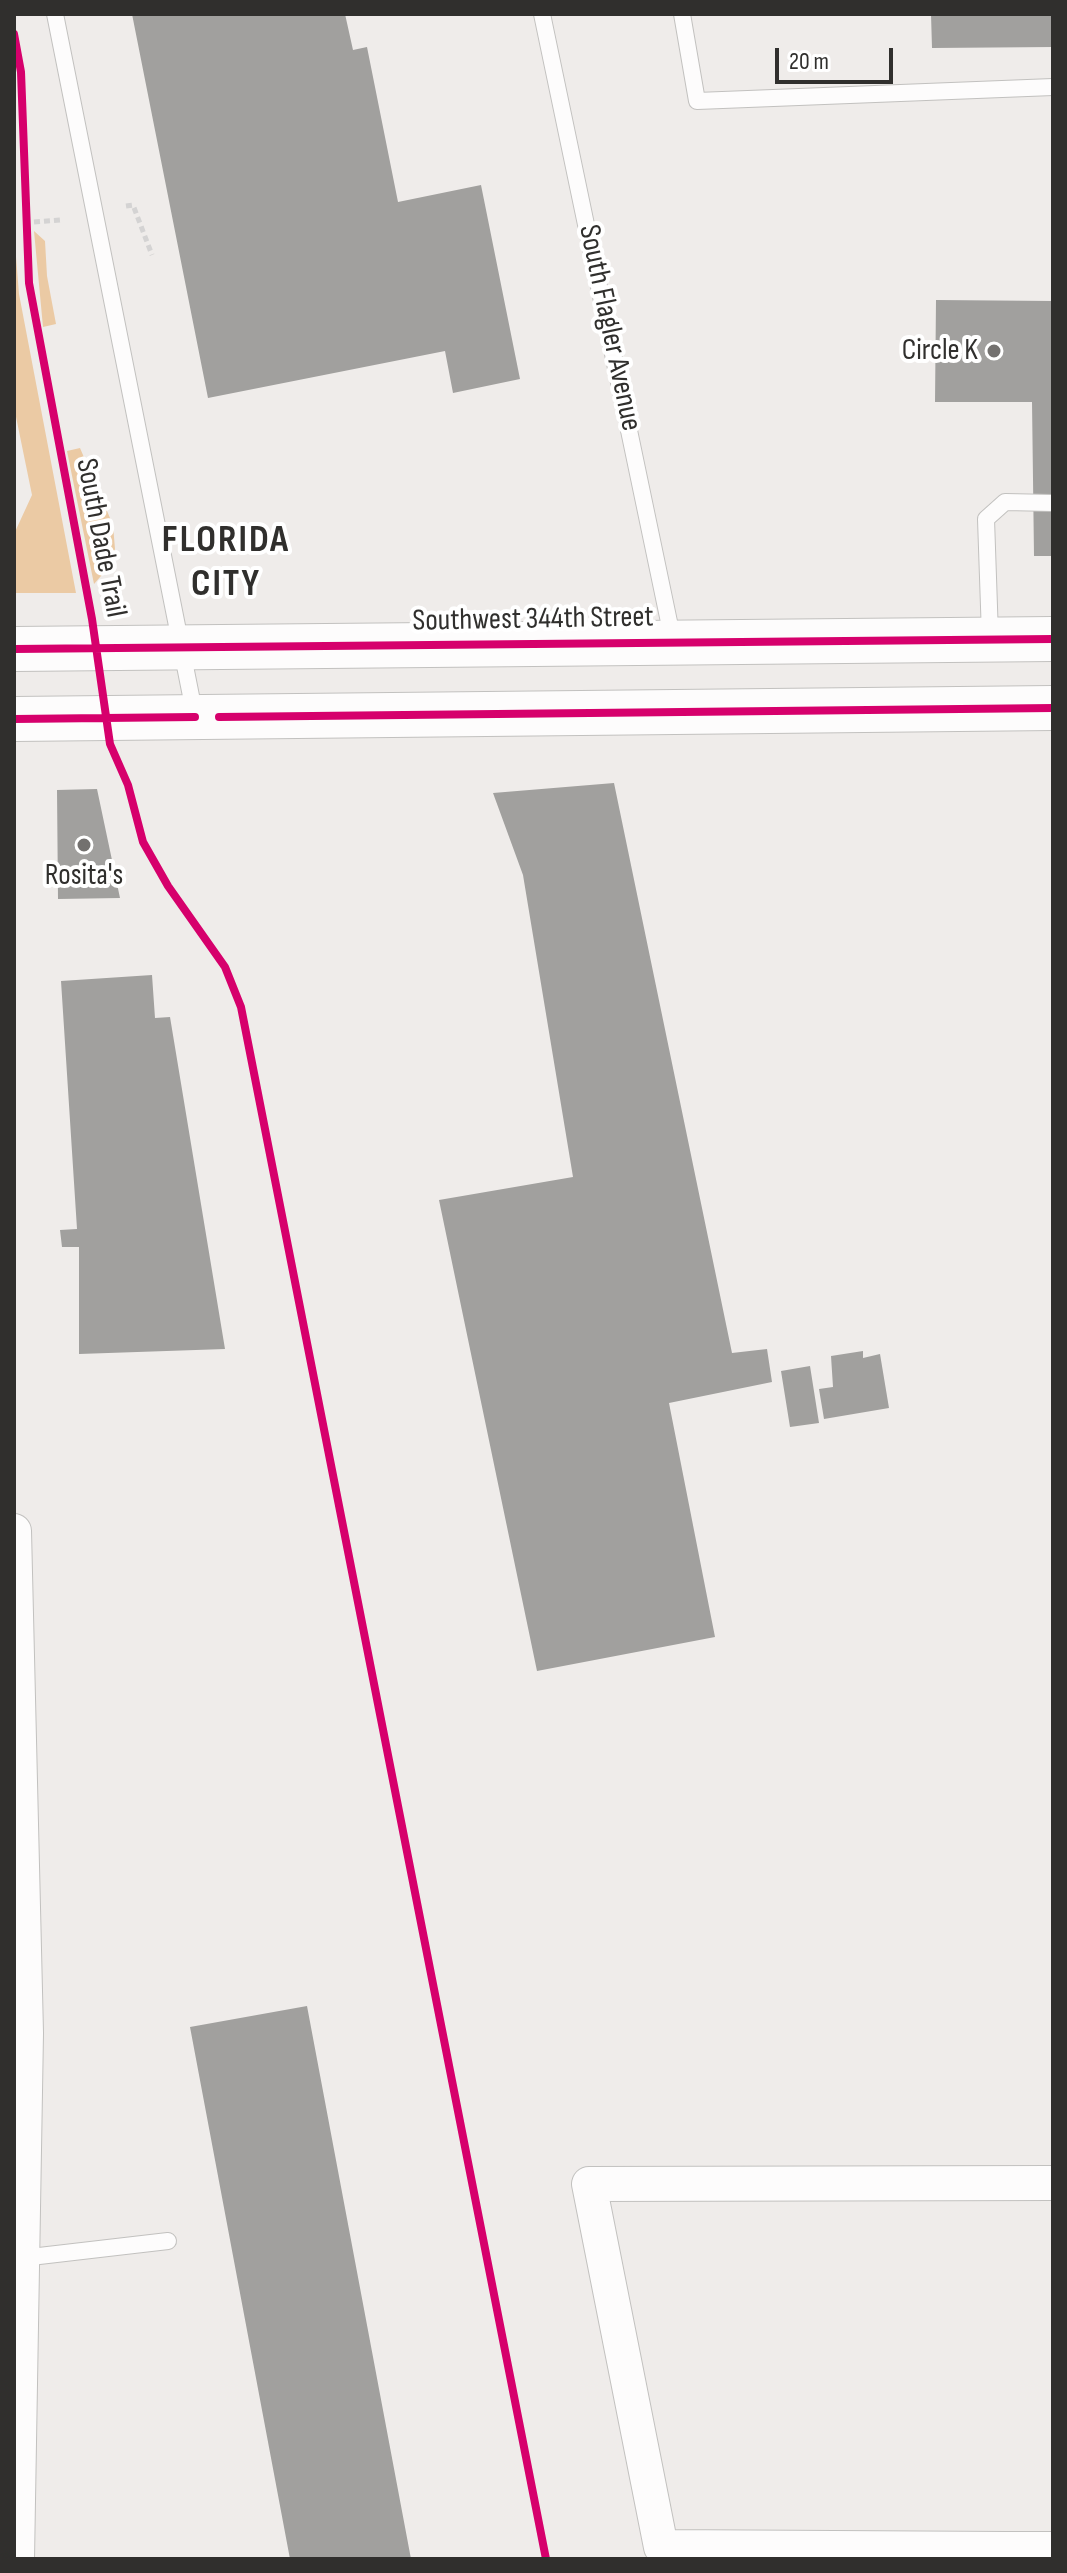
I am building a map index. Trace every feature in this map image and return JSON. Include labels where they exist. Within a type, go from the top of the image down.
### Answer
[{"type":"main road","name":"Southwest 344th Street","points":[[14,649],[1053,639]]},
{"type":"main road","points":[[14,719],[1053,708]]},
{"type":"street","points":[[14,1531],[22,2258],[17,2559]]},
{"type":"street","points":[[1053,2183],[589,2184],[661,2547],[1006,2554],[1053,2549]]},
{"type":"lane","points":[[55,14],[195,717]]},
{"type":"lane","name":"South Flagler Avenue","points":[[542,14],[674,643]]},
{"type":"lane","points":[[682,14],[697,101],[1053,87]]},
{"type":"lane","points":[[990,640],[986,519],[1005,502],[1053,503]]},
{"type":"lane","points":[[22,2258],[168,2241]]},
{"type":"path","points":[[126,206],[133,205],[152,255]]},
{"type":"path","points":[[25,208],[22,222],[60,220]]},
{"type":"shaded area","points":[[34,231],[45,241],[47,276],[56,324],[43,327]]},
{"type":"shaded area","points":[[14,232],[19,294],[76,593],[14,593],[14,534],[32,495],[14,407]]},
{"type":"shaded area","points":[[80,448],[113,525],[115,549],[108,568],[94,584],[67,451]]},
{"type":"building","points":[[132,14],[345,14],[353,50],[367,47],[398,202],[481,185],[520,379],[453,393],[445,351],[208,398]]},
{"type":"building","points":[[931,14],[1053,14],[1053,47],[932,48]]},
{"type":"building","name":"Circle K","points":[[936,300],[1053,301],[1053,556],[1034,556],[1032,402],[935,402]]},
{"type":"building","points":[[614,783],[732,1353],[767,1349],[772,1382],[669,1403],[715,1637],[537,1671],[439,1200],[573,1177],[523,875],[493,793]]},
{"type":"building","points":[[97,789],[120,898],[58,899],[57,790]]},
{"type":"building","points":[[152,975],[155,1018],[170,1017],[225,1349],[79,1354],[79,1247],[62,1247],[60,1230],[77,1229],[61,981]]},
{"type":"building","points":[[863,1351],[863,1358],[880,1354],[889,1408],[824,1419],[819,1389],[833,1387],[831,1356]]},
{"type":"building","points":[[810,1366],[819,1423],[790,1427],[781,1371]]},
{"type":"building","points":[[307,2006],[411,2559],[290,2559],[190,2027]]},
{"type":"cycle path","name":"South Dade Trail","points":[[14,34],[21,72],[29,283],[92,619],[110,744],[128,785],[143,842],[168,886],[225,967],[241,1007],[546,2559]]},
{"type":"cycle path","points":[[14,649],[1053,639]]},
{"type":"cycle path","points":[[219,717],[1053,708]]},
{"type":"cycle path","points":[[14,719],[195,717]]},
{"type":"place","name":"Circle K","points":[[994,351]]},
{"type":"place","name":"Rosita's","points":[[84,845]]},
{"type":"district","name":"FLORIDA CITY","points":[[226,563]]}]
